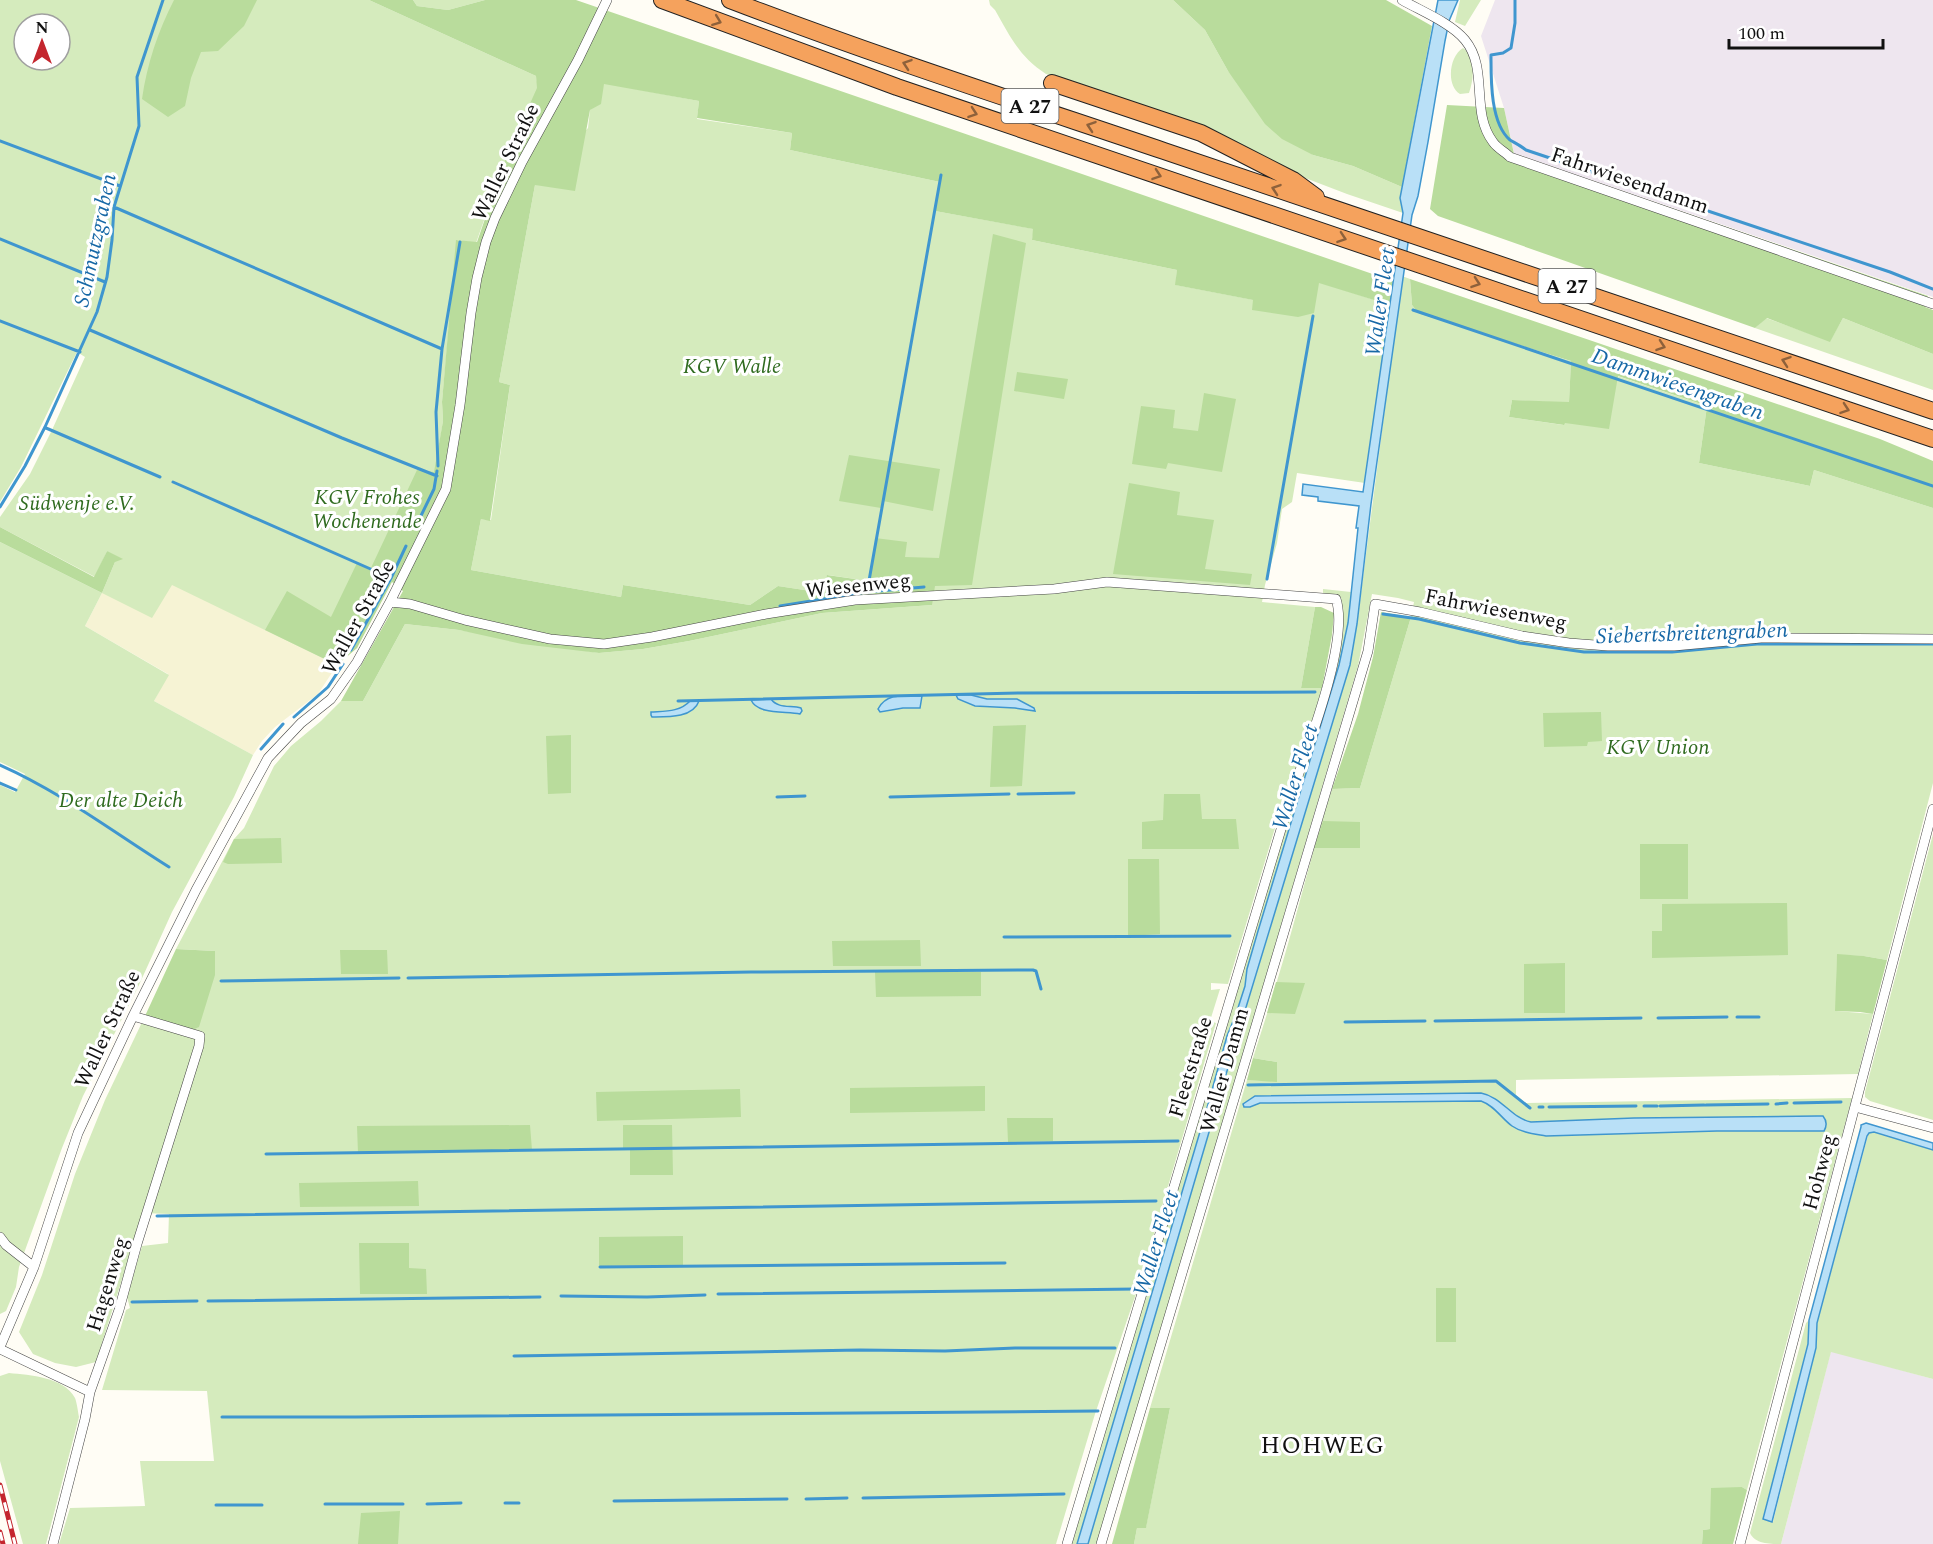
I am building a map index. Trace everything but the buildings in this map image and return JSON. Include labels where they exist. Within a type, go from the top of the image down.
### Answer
[{"type":"highway","name":"A 27","points":[[662,0],[897,87],[1933,439]]},
{"type":"highway","name":"A 27","points":[[730,0],[876,53],[1422,240],[1545,279],[1933,411]]},
{"type":"highway","points":[[1052,83],[1201,133],[1293,180],[1331,208]]},
{"type":"street","name":"Waller Straße","points":[[0,1348],[34,1267],[78,1133],[196,890],[263,765],[301,723],[331,699],[357,662],[390,602],[446,489],[460,405],[471,313],[486,242],[522,162],[578,60],[607,0]]},
{"type":"street","name":"Fahrwiesendamm","points":[[1402,0],[1454,30],[1465,40],[1478,69],[1479,96],[1484,124],[1493,142],[1510,157],[1933,304]]},
{"type":"street","name":"Wiesenweg","points":[[390,602],[410,604],[465,620],[550,639],[604,644],[855,600],[1054,589],[1107,582],[1336,599]]},
{"type":"street","name":"Fleetstraße","points":[[1067,1544],[1291,795],[1327,689],[1336,644],[1339,614],[1336,599]]},
{"type":"street","name":"Fahrwiesenweg","points":[[1376,604],[1522,636],[1608,646],[1674,646],[1761,638],[1933,639]]},
{"type":"street","name":"Waller Damm","points":[[1101,1544],[1368,651],[1376,604]]},
{"type":"street","name":"Hohweg","points":[[1740,1544],[1933,809]]},
{"type":"street","name":"Hagenweg","points":[[53,1544],[90,1392],[119,1310],[137,1244],[199,1046],[200,1036],[133,1016]]},
{"type":"street","points":[[1855,1107],[1933,1128]]},
{"type":"street","points":[[0,1237],[6,1245],[34,1267]]},
{"type":"street","points":[[0,1348],[90,1392]]},
{"type":"shaded area","points":[[1495,0],[1933,0],[1933,297],[1514,153],[1504,108],[1481,36]]},
{"type":"shaded area","points":[[172,584],[337,665],[318,694],[275,727],[253,755],[154,701],[168,674],[85,626],[102,593]]},
{"type":"shaded area","points":[[1831,1351],[1933,1379],[1933,1544],[1781,1544]]},
{"type":"green space","points":[[0,0],[369,0],[536,76],[538,88],[507,155],[476,243],[457,240],[442,402],[443,421],[435,472],[357,648],[337,665],[172,585],[152,618],[102,593],[115,562],[107,551],[95,577],[0,527],[0,517],[30,474],[85,357],[77,352],[21,467],[0,502]]},
{"type":"green space","points":[[174,0],[257,0],[244,26],[218,51],[201,52],[191,78],[185,106],[168,117],[142,99],[154,48]]},
{"type":"green space","points":[[369,0],[413,0],[417,6],[448,10],[485,0],[576,0],[1393,281],[1390,305],[1319,283],[1314,313],[1298,317],[1252,310],[1253,300],[1175,285],[1177,270],[1032,240],[1033,229],[935,211],[940,182],[790,150],[792,133],[697,118],[699,101],[604,84],[601,104],[590,110],[575,191],[535,185],[499,382],[510,385],[490,521],[481,519],[471,570],[621,597],[623,585],[750,605],[778,586],[824,593],[827,575],[869,581],[875,538],[907,542],[905,557],[939,558],[993,234],[1026,243],[972,585],[935,586],[932,605],[822,613],[689,641],[643,649],[599,653],[522,644],[459,630],[405,624],[363,701],[341,701],[403,591],[392,582],[357,648],[337,665],[265,630],[287,591],[331,617],[357,563],[370,570],[417,470],[434,472],[443,421],[442,402],[456,240],[477,242],[507,155],[537,88],[536,76]]},
{"type":"green space","points":[[413,0],[485,0],[448,10],[417,6]]},
{"type":"green space","points":[[989,0],[1173,0],[1205,30],[1228,71],[1313,155],[1353,166],[1402,187],[1400,198],[1403,213],[1300,176],[1170,115],[1046,74],[1016,46]]},
{"type":"green space","points":[[1173,0],[1386,0],[1432,26],[1402,187],[1353,166],[1313,155],[1282,139],[1265,124],[1228,71],[1205,30]]},
{"type":"green space","points":[[1460,0],[1481,0],[1465,26],[1455,22]]},
{"type":"green space","points":[[1463,48],[1470,57],[1473,75],[1469,93],[1460,94],[1453,85],[1451,71],[1455,57]]},
{"type":"green space","name":"KGV Walle","points":[[604,83],[699,101],[697,119],[792,133],[790,150],[940,182],[935,211],[1034,229],[1032,240],[1177,270],[1176,285],[1254,300],[1253,310],[1319,282],[1390,305],[1365,483],[1297,473],[1292,502],[1282,509],[1277,543],[1262,602],[1315,607],[1301,688],[1322,688],[1278,818],[1228,984],[1211,983],[1211,990],[1220,989],[1210,1021],[1216,1023],[1139,1285],[1095,1414],[1056,1544],[59,1544],[70,1508],[145,1506],[140,1461],[214,1461],[207,1391],[102,1390],[126,1310],[130,1308],[127,1297],[142,1246],[168,1243],[169,1214],[143,1213],[96,1362],[76,1367],[55,1363],[33,1354],[19,1332],[42,1275],[75,1174],[105,1100],[145,1016],[215,951],[176,949],[234,839],[244,828],[274,766],[291,746],[341,701],[363,701],[405,624],[459,630],[599,653],[643,649],[689,641],[822,613],[932,605],[905,557],[875,539],[869,581],[828,575],[824,593],[778,586],[750,605],[623,585],[621,597],[471,570],[481,519],[491,520],[510,385],[499,382],[535,185],[588,128],[590,110]]},
{"type":"green space","points":[[1447,105],[1504,108],[1514,154],[1928,296],[1925,307],[1933,310],[1933,354],[1843,318],[1830,342],[1767,318],[1755,328],[1438,216],[1430,209]]},
{"type":"green space","name":"KGV Union","points":[[1402,276],[1410,279],[1412,305],[1419,314],[1571,361],[1569,403],[1512,400],[1509,417],[1563,425],[1617,376],[1707,406],[1699,463],[1810,486],[1814,470],[1933,508],[1933,783],[1887,960],[1837,955],[1836,1011],[1873,1014],[1858,1074],[1516,1080],[1516,1095],[1526,1103],[1852,1098],[1747,1490],[1742,1487],[1710,1529],[1703,1530],[1702,1544],[1134,1544],[1137,1528],[1146,1527],[1170,1408],[1150,1408],[1247,1080],[1277,1081],[1277,1062],[1253,1058],[1284,959],[1321,823],[1332,789],[1360,788],[1411,617],[1414,602],[1372,594],[1358,666],[1120,1468],[1097,1544],[1088,1544],[1237,1037],[1350,665]]},
{"type":"green space","points":[[1410,279],[1880,439],[1933,461],[1933,508],[1814,470],[1810,486],[1699,463],[1707,406],[1618,376],[1609,429],[1509,417],[1512,400],[1569,402],[1571,361],[1419,314],[1412,305]]},
{"type":"green space","points":[[1766,318],[1830,341],[1843,318],[1933,354],[1933,390],[1755,328]]},
{"type":"green space","points":[[1017,372],[1068,379],[1064,399],[1014,391]]},
{"type":"green space","points":[[1204,393],[1236,399],[1222,472],[1168,463],[1166,469],[1132,464],[1141,406],[1175,410],[1173,428],[1198,431]]},
{"type":"green space","points":[[849,455],[940,469],[933,511],[883,501],[881,508],[839,501]]},
{"type":"green space","points":[[1129,483],[1180,492],[1177,515],[1214,520],[1205,569],[1252,574],[1250,585],[1113,574]]},
{"type":"green space","points":[[0,527],[94,577],[107,551],[123,559],[115,562],[102,593],[0,542]]},
{"type":"green space","name":"Der alte Deich","points":[[0,542],[102,593],[85,626],[169,675],[154,701],[253,755],[234,797],[172,912],[139,985],[83,1096],[19,1267],[16,1287],[6,1311],[0,1314],[0,785],[15,792],[25,774],[0,762]]},
{"type":"green space","points":[[1323,589],[1351,592],[1348,623],[1339,665],[1082,1528],[1077,1544],[1070,1544],[1340,639],[1343,615],[1341,605],[1323,595]]},
{"type":"green space","points":[[1315,607],[1321,607],[1334,613],[1332,635],[1322,688],[1301,688]]},
{"type":"green space","points":[[1381,612],[1411,617],[1360,788],[1332,789],[1358,714],[1373,657]]},
{"type":"green space","points":[[1601,712],[1602,741],[1588,742],[1587,746],[1544,747],[1543,713]]},
{"type":"green space","points":[[1026,725],[1022,786],[990,787],[993,726]]},
{"type":"green space","points":[[571,735],[571,793],[548,794],[546,736]]},
{"type":"green space","points":[[1164,794],[1200,794],[1202,819],[1236,819],[1239,849],[1142,849],[1142,822],[1163,820]]},
{"type":"green space","points":[[1323,821],[1360,822],[1360,848],[1314,848]]},
{"type":"green space","points":[[1933,834],[1933,1120],[1870,1101],[1865,1097],[1865,1092]]},
{"type":"green space","points":[[281,838],[282,863],[228,864],[223,862],[234,839]]},
{"type":"green space","points":[[1640,844],[1688,844],[1688,899],[1640,899]]},
{"type":"green space","points":[[1128,859],[1159,859],[1160,934],[1128,936]]},
{"type":"green space","points":[[1787,903],[1788,955],[1652,958],[1652,931],[1662,931],[1662,904]]},
{"type":"green space","points":[[920,940],[921,966],[833,966],[832,941]]},
{"type":"green space","points":[[176,949],[215,951],[215,975],[199,1027],[192,1030],[145,1016]]},
{"type":"green space","points":[[340,950],[387,950],[388,974],[341,974]]},
{"type":"green space","points":[[1837,954],[1887,960],[1873,1014],[1835,1011]]},
{"type":"green space","points":[[1565,963],[1565,1013],[1524,1013],[1524,964]]},
{"type":"green space","points":[[875,972],[981,972],[981,996],[876,997]]},
{"type":"green space","points":[[1276,982],[1305,983],[1295,1014],[1267,1013]]},
{"type":"green space","points":[[1253,1058],[1277,1062],[1277,1082],[1247,1080]]},
{"type":"green space","points":[[985,1086],[985,1111],[850,1113],[850,1088]]},
{"type":"green space","points":[[740,1089],[741,1117],[597,1121],[596,1092]]},
{"type":"green space","points":[[1007,1118],[1053,1118],[1053,1141],[1008,1142]]},
{"type":"green space","points":[[530,1125],[532,1150],[358,1153],[357,1126]]},
{"type":"green space","points":[[623,1125],[672,1125],[673,1175],[630,1175],[630,1149],[623,1148]]},
{"type":"green space","points":[[1869,1132],[1933,1150],[1933,1379],[1831,1352],[1781,1544],[1763,1543],[1752,1537],[1750,1533],[1806,1323],[1809,1320],[1808,1344],[1763,1518],[1773,1522],[1816,1348],[1817,1323]]},
{"type":"green space","points":[[418,1181],[419,1206],[300,1207],[299,1183]]},
{"type":"green space","points":[[683,1236],[683,1265],[599,1266],[599,1237]]},
{"type":"green space","points":[[359,1243],[409,1243],[409,1268],[426,1269],[427,1294],[360,1294]]},
{"type":"green space","points":[[1436,1288],[1456,1288],[1456,1342],[1436,1342]]},
{"type":"green space","points":[[9,1373],[55,1381],[70,1391],[77,1405],[79,1417],[46,1544],[23,1544],[0,1461],[0,1376]]},
{"type":"green space","points":[[1150,1408],[1170,1408],[1146,1528],[1137,1528],[1134,1544],[1112,1544]]},
{"type":"green space","points":[[1742,1487],[1747,1490],[1733,1544],[1702,1544],[1703,1530],[1710,1529],[1711,1488]]},
{"type":"green space","points":[[400,1511],[398,1544],[358,1544],[361,1513]]},
{"type":"water","points":[[1438,0],[1458,0],[1449,21],[1418,196],[1412,215],[1350,665],[1237,1037],[1088,1544],[1077,1544],[1339,665],[1348,623],[1359,506],[1318,501],[1318,497],[1302,495],[1303,484],[1363,492],[1403,213],[1400,198]]},
{"type":"water","points":[[956,695],[971,695],[987,699],[1017,699],[1034,708],[1035,711],[975,706],[958,699]]},
{"type":"water","points":[[922,696],[920,708],[880,712],[878,709],[891,697]]},
{"type":"water","points":[[771,699],[777,704],[801,708],[802,711],[800,714],[772,712],[754,705],[751,700]]},
{"type":"water","points":[[690,701],[699,701],[696,707],[686,714],[665,717],[652,717],[651,715],[651,712],[677,709]]},
{"type":"water","points":[[1481,1093],[1495,1099],[1524,1120],[1531,1122],[1634,1118],[1823,1116],[1826,1125],[1824,1131],[1717,1131],[1546,1136],[1516,1128],[1481,1101],[1260,1103],[1250,1107],[1244,1107],[1243,1104],[1255,1096]]},
{"type":"water","points":[[1866,1123],[1933,1143],[1933,1150],[1874,1132],[1867,1136],[1817,1323],[1816,1348],[1772,1522],[1763,1519],[1808,1344],[1809,1320],[1861,1125]]},
{"type":"waterway","name":"Schmutzgraben","points":[[0,507],[45,427],[97,312],[107,277],[114,207],[139,126],[137,77],[163,0]]},
{"type":"waterway","points":[[1515,0],[1515,23],[1511,48],[1503,53],[1491,55],[1495,112],[1503,132],[1510,140],[1526,150],[1890,272],[1933,289]]},
{"type":"waterway","points":[[0,141],[120,186]]},
{"type":"waterway","points":[[867,592],[941,175]]},
{"type":"waterway","points":[[114,207],[442,349]]},
{"type":"waterway","points":[[0,239],[105,282]]},
{"type":"waterway","points":[[438,466],[436,412],[442,349],[460,242]]},
{"type":"waterway","name":"Dammwiesengraben","points":[[1413,310],[1933,486]]},
{"type":"waterway","points":[[1267,579],[1313,316]]},
{"type":"waterway","points":[[0,321],[80,352]]},
{"type":"waterway","points":[[90,330],[342,438],[437,476]]},
{"type":"waterway","points":[[46,428],[160,477]]},
{"type":"waterway","points":[[415,528],[434,489],[437,471]]},
{"type":"waterway","points":[[173,482],[391,578]]},
{"type":"waterway","points":[[351,650],[406,546]]},
{"type":"waterway","points":[[780,606],[867,592],[924,587]]},
{"type":"waterway","name":"Siebertsbreitengraben","points":[[1383,614],[1419,619],[1520,643],[1584,652],[1672,652],[1757,644],[1933,644]]},
{"type":"waterway","points":[[294,717],[328,687],[343,664]]},
{"type":"waterway","points":[[678,701],[1021,693],[1315,692]]},
{"type":"waterway","points":[[261,749],[283,724]]},
{"type":"waterway","points":[[0,765],[66,800],[169,867]]},
{"type":"waterway","points":[[0,783],[16,790]]},
{"type":"waterway","points":[[1018,794],[1074,793]]},
{"type":"waterway","points":[[890,797],[1009,794]]},
{"type":"waterway","points":[[777,797],[805,796]]},
{"type":"waterway","points":[[1004,937],[1230,936]]},
{"type":"waterway","points":[[408,978],[1033,970],[1036,971],[1041,989]]},
{"type":"waterway","points":[[221,981],[399,978]]},
{"type":"waterway","points":[[1658,1018],[1727,1017]]},
{"type":"waterway","points":[[1737,1017],[1759,1017]]},
{"type":"waterway","points":[[1435,1021],[1641,1018]]},
{"type":"waterway","points":[[1345,1022],[1425,1021]]},
{"type":"waterway","points":[[1248,1085],[1496,1081],[1530,1108]]},
{"type":"waterway","points":[[1794,1103],[1841,1102]]},
{"type":"waterway","points":[[1776,1104],[1787,1103]]},
{"type":"waterway","points":[[1706,1105],[1768,1104]]},
{"type":"waterway","points":[[1660,1106],[1704,1105]]},
{"type":"waterway","points":[[1549,1107],[1636,1106]]},
{"type":"waterway","points":[[1644,1106],[1657,1106]]},
{"type":"waterway","points":[[266,1154],[1178,1141]]},
{"type":"waterway","name":"Waller Fleet","points":[[157,1216],[1156,1201]]},
{"type":"waterway","points":[[600,1267],[1005,1263]]},
{"type":"waterway","name":"Waller Fleet","points":[[718,1294],[1136,1289]]},
{"type":"waterway","points":[[561,1296],[705,1295]]},
{"type":"waterway","points":[[208,1301],[540,1297]]},
{"type":"waterway","points":[[132,1302],[197,1301]]},
{"type":"waterway","points":[[514,1356],[1115,1348]]},
{"type":"waterway","points":[[222,1417],[1098,1411]]},
{"type":"waterway","points":[[863,1498],[1064,1494]]},
{"type":"waterway","points":[[806,1499],[847,1498]]},
{"type":"waterway","points":[[614,1501],[787,1499]]},
{"type":"waterway","points":[[427,1504],[461,1503]]},
{"type":"waterway","points":[[505,1503],[519,1503]]},
{"type":"waterway","points":[[325,1504],[403,1504]]},
{"type":"waterway","points":[[216,1505],[262,1505]]},
{"type":"railway","points":[[0,1485],[15,1544]]},
{"type":"railway","points":[[0,1532],[3,1544]]},
{"type":"district","name":"HOHWEG","points":[[1323,1445]]},
{"type":"park label","name":"Südwenje e.V.","points":[[77,503]]},
{"type":"park label","name":"KGV Frohes Wochenende","points":[[367,509]]}]
